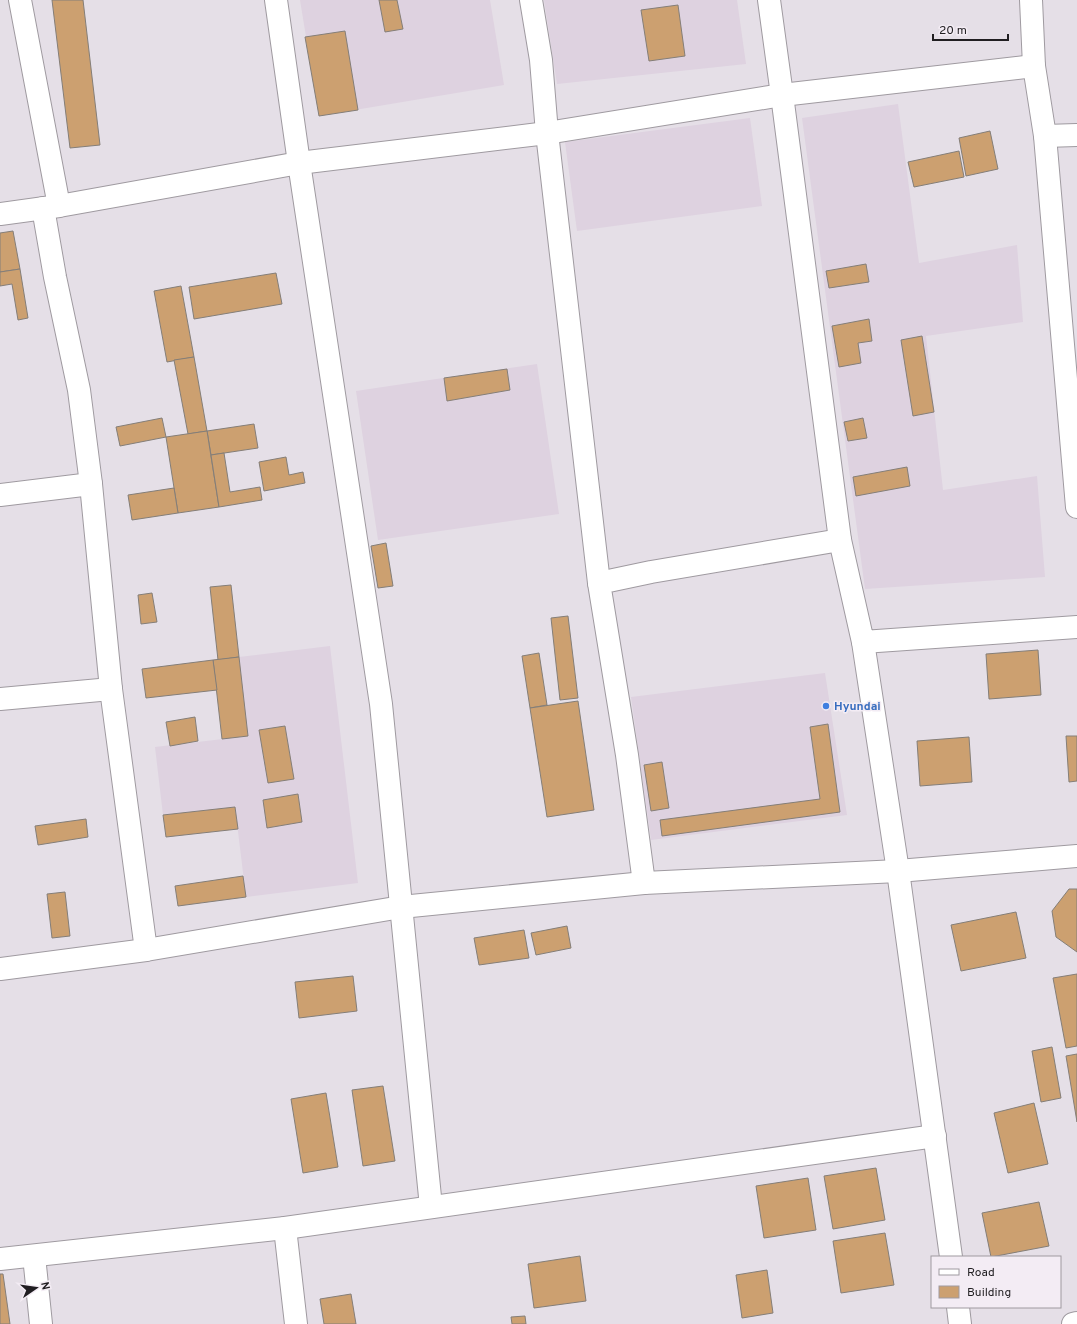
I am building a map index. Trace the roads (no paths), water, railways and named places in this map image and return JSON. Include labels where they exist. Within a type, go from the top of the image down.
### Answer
[{"type":"street","points":[[20,0],[51,207],[55,277],[79,390],[111,689],[146,950]]},
{"type":"street","points":[[276,0],[299,163],[381,704],[431,1207]]},
{"type":"street","points":[[532,0],[541,60],[547,133],[599,583],[627,754],[644,883]]},
{"type":"street","points":[[769,0],[840,540],[863,642],[898,871],[951,1256]]},
{"type":"street","points":[[1031,0],[1034,66],[1045,136],[1077,507]]},
{"type":"street","points":[[0,214],[51,207],[299,163],[547,133],[782,95],[1034,66]]},
{"type":"street","points":[[1045,136],[1077,135]]},
{"type":"street","points":[[0,495],[90,484]]},
{"type":"street","points":[[599,583],[651,572],[840,540]]},
{"type":"street","points":[[863,642],[1077,627]]},
{"type":"street","points":[[0,699],[111,689]]},
{"type":"street","points":[[0,969],[146,950],[401,907],[644,883],[898,871],[1077,856]]},
{"type":"street","points":[[0,1260],[285,1228],[935,1136]]},
{"type":"street","points":[[285,1228],[296,1324]]},
{"type":"street","points":[[34,1256],[41,1324]]},
{"type":"street","points":[[958,1308],[960,1324]]},
{"type":"street","points":[[1073,1324],[1077,1323]]},
{"type":"place","name":"Hyundai","points":[[826,706]]}]
